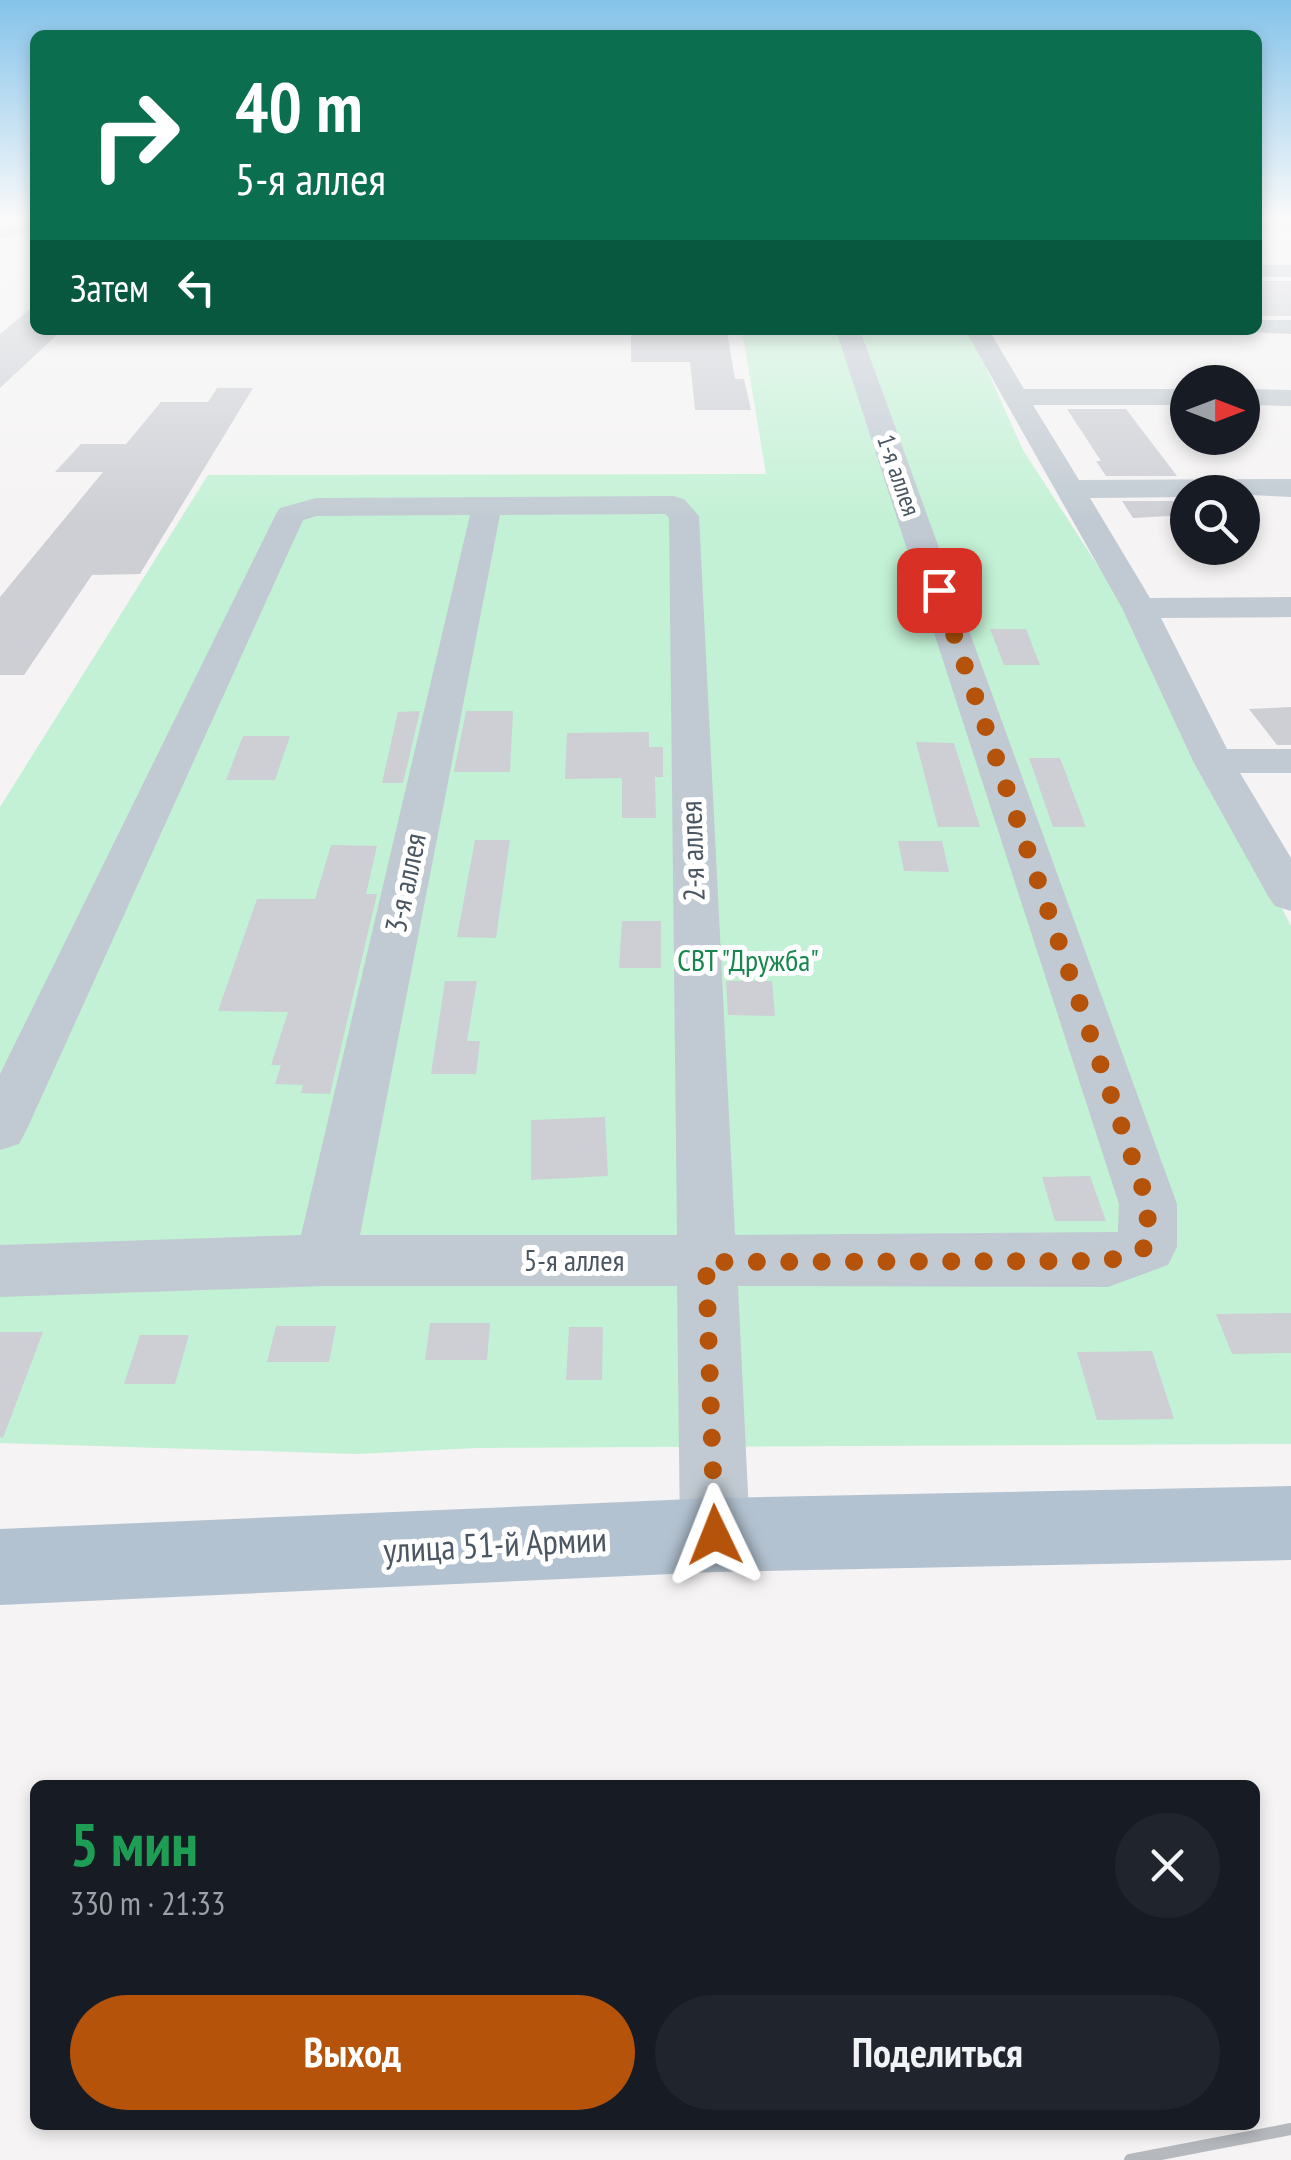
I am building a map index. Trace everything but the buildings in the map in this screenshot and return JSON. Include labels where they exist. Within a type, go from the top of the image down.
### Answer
[{"type":"main road","name":"улица 51-й Армии","points":[[0,1567],[715,1535],[1291,1523]]},
{"type":"street","points":[[1262,327],[1291,327]]},
{"type":"street","name":"1-я аллея","points":[[850,335],[1148,1204],[1147,1247]]},
{"type":"street","points":[[980,335],[1139,608],[1213,760],[1291,896]]},
{"type":"street","points":[[1016,397],[1170,398]]},
{"type":"street","points":[[1260,398],[1291,398]]},
{"type":"street","points":[[1069,489],[1291,488]]},
{"type":"street","name":"2-я аллея","points":[[486,506],[673,505],[684,516],[715,1535]]},
{"type":"street","points":[[0,1129],[292,514],[316,507],[486,506]]},
{"type":"street","name":"3-я аллея","points":[[325,1260],[486,506]]},
{"type":"street","points":[[1139,608],[1291,607]]},
{"type":"street","points":[[1213,760],[1291,761]]},
{"type":"street","name":"5-я аллея","points":[[0,1271],[325,1260],[1108,1261],[1147,1247]]},
{"type":"green space","name":"СВТ \"Дружба\"","points":[[743,335],[971,335],[1023,450],[1129,614],[1291,926],[1291,1444],[478,1448],[356,1454],[0,1443],[0,807],[208,475],[766,474]]},
{"type":"railway","points":[[1130,2160],[1291,2129]]},
{"type":"route","points":[[715,1535],[706,1262],[1108,1261],[1147,1247],[1148,1204],[939,590]]}]
